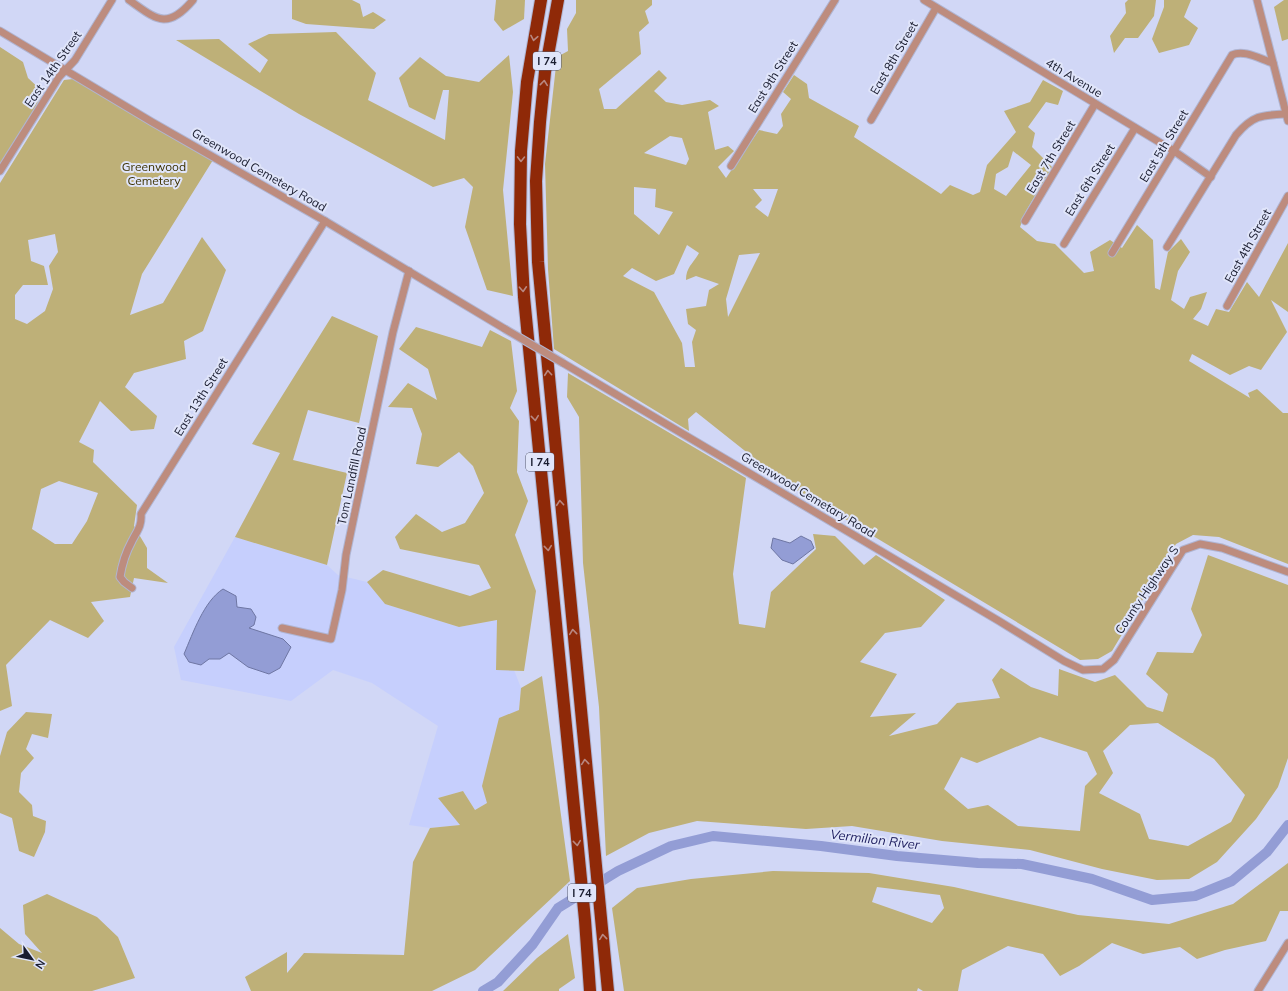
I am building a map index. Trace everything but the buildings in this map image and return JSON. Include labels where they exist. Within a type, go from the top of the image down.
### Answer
[{"type":"highway","name":"I 74","points":[[541,0],[527,82],[521,151],[520,224],[524,297],[585,920],[587,987]]},
{"type":"highway","name":"I 74","points":[[558,0],[545,72],[540,122],[536,181],[538,262],[589,800],[609,991]]},
{"type":"street","name":"East 14th Street","points":[[0,171],[59,77],[75,60],[112,0]]},
{"type":"street","points":[[129,0],[150,15],[166,20],[172,18],[193,0]]},
{"type":"street","name":"East 9th Street","points":[[731,166],[834,0]]},
{"type":"street","name":"4th Avenue","points":[[924,0],[1174,151],[1211,177]]},
{"type":"street","points":[[1167,247],[1236,135],[1248,122],[1260,117],[1287,118],[1257,0]]},
{"type":"street","name":"East 8th Street","points":[[871,120],[936,8]]},
{"type":"street","name":"Greenwood Cemetery Road","points":[[0,31],[159,126],[325,221],[505,329]]},
{"type":"street","name":"East 5th Street","points":[[1112,253],[1232,55],[1237,52],[1244,53],[1273,63]]},
{"type":"street","name":"East 7th Street","points":[[1025,221],[1095,104]]},
{"type":"street","name":"East 6th Street","points":[[1064,244],[1135,128]]},
{"type":"street","name":"East 4th Street","points":[[1227,306],[1288,196]]},
{"type":"street","name":"East 13th Street","points":[[132,588],[124,582],[120,576],[122,566],[132,540],[139,531],[141,514],[325,221]]},
{"type":"street","name":"Tom Landfill Road","points":[[282,628],[331,639],[342,590],[346,555],[393,332],[409,271]]},
{"type":"street","name":"Greenwood Cemetary Road","points":[[505,329],[1064,661],[1083,670],[1102,669]]},
{"type":"street","name":"County Highway S","points":[[1102,669],[1114,660],[1183,550],[1200,544],[1222,548],[1288,572]]},
{"type":"street","points":[[1258,991],[1288,943]]},
{"type":"shaded area","points":[[801,536],[811,541],[814,548],[793,564],[782,560],[771,548],[773,538],[790,543]]},
{"type":"shaded area","points":[[235,537],[327,565],[338,575],[367,582],[385,604],[459,627],[498,620],[496,670],[514,670],[521,688],[519,710],[487,803],[475,810],[463,791],[438,798],[460,825],[430,828],[409,825],[438,726],[372,683],[333,670],[291,701],[181,680],[174,647]]},
{"type":"shaded area","points":[[223,589],[236,596],[237,607],[251,609],[256,617],[254,625],[249,628],[283,639],[291,647],[280,668],[269,674],[248,667],[229,653],[220,659],[209,659],[201,665],[189,662],[184,654],[195,627],[210,601]]},
{"type":"green space","points":[[292,0],[352,0],[360,4],[363,17],[373,12],[386,20],[374,29],[306,24],[292,19]]},
{"type":"green space","points":[[496,0],[525,0],[524,19],[503,31],[494,20]]},
{"type":"green space","points":[[576,0],[652,0],[652,5],[645,11],[649,23],[639,32],[641,54],[599,89],[604,109],[616,109],[659,70],[667,78],[654,91],[666,102],[682,105],[710,100],[719,106],[708,112],[715,150],[728,146],[734,151],[718,167],[726,178],[759,130],[777,134],[783,126],[781,114],[791,99],[783,92],[794,75],[807,84],[809,98],[859,126],[854,137],[941,194],[950,185],[973,195],[980,192],[987,165],[1016,132],[1004,111],[1030,102],[1043,80],[1063,91],[1058,105],[1046,102],[1028,127],[1035,133],[1032,147],[1052,167],[1026,211],[1020,227],[1037,241],[1055,244],[1084,273],[1094,271],[1090,252],[1110,240],[1122,248],[1137,225],[1153,240],[1155,288],[1160,290],[1168,252],[1181,239],[1190,252],[1178,271],[1171,300],[1184,309],[1190,297],[1207,292],[1201,309],[1193,319],[1208,326],[1216,309],[1229,312],[1247,282],[1259,297],[1288,243],[1288,312],[1271,300],[1287,332],[1261,370],[1249,366],[1230,375],[1192,354],[1189,361],[1250,398],[1248,393],[1257,389],[1283,413],[1288,413],[1288,564],[1219,537],[1193,535],[1176,544],[1112,651],[1098,659],[1080,660],[788,485],[696,412],[688,419],[689,431],[554,349],[548,269],[545,164],[557,57],[568,51],[567,29],[576,13]],"holes":[[[670,136],[682,138],[689,159],[686,165],[644,153]],[[1013,151],[1031,165],[1006,196],[994,189],[996,174],[1008,167]],[[634,187],[656,189],[655,207],[673,212],[659,235],[634,214]],[[753,189],[778,189],[768,217],[755,207],[762,200]],[[687,245],[699,253],[687,272],[686,280],[696,276],[719,284],[709,290],[706,306],[686,309],[688,324],[696,330],[692,342],[695,367],[685,367],[682,343],[654,292],[623,276],[632,268],[656,281],[674,274]],[[760,253],[728,317],[726,299],[739,255]]]},
{"type":"green space","points":[[1128,0],[1156,0],[1154,16],[1138,38],[1125,38],[1114,53],[1110,36],[1126,13],[1125,3]]},
{"type":"green space","points":[[1164,0],[1191,0],[1184,17],[1198,28],[1189,45],[1159,53],[1152,39],[1164,7]]},
{"type":"green space","points":[[1284,0],[1288,0],[1288,39],[1282,41],[1274,7]]},
{"type":"green space","points":[[336,32],[376,73],[368,100],[445,140],[449,90],[443,90],[435,120],[409,107],[399,78],[420,57],[446,76],[479,82],[509,55],[513,92],[503,190],[513,296],[487,290],[465,227],[473,187],[464,178],[433,187],[299,114],[176,40],[219,39],[260,73],[268,60],[248,44],[269,34]]},
{"type":"green space","points":[[0,47],[23,62],[28,78],[43,92],[26,125],[0,165]]},
{"type":"green space","name":"Greenwood Cemetery","points":[[73,79],[213,160],[142,274],[130,315],[163,303],[202,237],[226,270],[203,331],[184,341],[186,359],[134,373],[125,387],[157,416],[154,429],[131,431],[100,401],[79,442],[94,450],[93,462],[137,505],[134,526],[147,548],[147,568],[168,583],[134,578],[130,597],[91,602],[104,621],[88,638],[50,620],[6,665],[12,706],[0,711],[0,183],[64,80]],"holes":[[[55,234],[58,252],[49,266],[53,289],[45,311],[27,324],[15,319],[15,295],[23,285],[48,285],[44,266],[31,261],[28,240]],[[59,481],[98,493],[87,521],[72,544],[55,544],[32,529],[41,489]]]},
{"type":"green space","points":[[332,316],[378,336],[359,423],[308,410],[293,460],[347,473],[327,565],[235,537],[280,453],[252,444]]},
{"type":"green space","points":[[416,327],[482,347],[490,330],[511,341],[517,391],[510,408],[519,421],[517,472],[528,501],[515,535],[536,591],[524,671],[496,670],[497,620],[459,627],[385,604],[367,582],[383,570],[470,596],[491,588],[479,565],[400,549],[395,537],[416,514],[442,532],[465,523],[484,493],[473,466],[459,452],[438,467],[416,464],[422,434],[412,408],[388,407],[408,383],[437,400],[428,369],[399,349]]},
{"type":"green space","points":[[568,373],[746,478],[733,574],[739,624],[765,628],[771,592],[816,549],[813,534],[835,536],[864,565],[876,555],[945,600],[921,627],[885,633],[860,662],[897,674],[870,717],[916,713],[889,736],[937,724],[957,703],[1000,698],[992,680],[1001,668],[1031,687],[1058,696],[1059,669],[1095,682],[1115,675],[1147,707],[1163,712],[1168,694],[1146,674],[1157,652],[1193,653],[1202,635],[1191,609],[1208,555],[1288,585],[1288,758],[1278,787],[1256,819],[1217,862],[1189,879],[1157,880],[1102,869],[1030,850],[942,841],[852,826],[806,829],[697,821],[649,833],[606,856],[599,707],[583,563],[579,417],[567,397]],"holes":[[[1158,723],[1214,759],[1245,795],[1231,822],[1188,846],[1149,839],[1140,814],[1099,793],[1113,773],[1103,751],[1130,725]],[[1040,737],[1087,752],[1097,774],[1085,786],[1080,831],[1018,826],[988,805],[968,809],[944,789],[961,757],[977,763]]]},
{"type":"green space","points":[[542,676],[570,881],[475,970],[432,991],[251,991],[245,977],[287,952],[287,973],[304,953],[404,955],[413,862],[430,828],[460,825],[438,798],[463,791],[475,810],[487,803],[482,786],[499,718],[519,710],[521,688]]},
{"type":"green space","points":[[26,712],[52,714],[48,738],[32,734],[26,749],[34,758],[21,773],[19,792],[32,805],[33,816],[46,821],[45,832],[34,857],[19,851],[12,818],[0,813],[0,756],[7,732]]},
{"type":"green space","points":[[1288,863],[1288,911],[1280,911],[1266,941],[1225,950],[1197,959],[1180,947],[1143,954],[1112,943],[1079,966],[1060,976],[1043,954],[1008,946],[962,970],[958,991],[923,991],[918,988],[917,991],[624,991],[612,908],[637,888],[691,879],[773,871],[869,873],[954,887],[1078,915],[1169,924],[1233,904]],"holes":[[[877,887],[940,895],[944,908],[932,923],[872,902]]]},
{"type":"green space","points":[[47,894],[97,917],[118,937],[135,978],[92,991],[0,991],[0,928],[19,944],[42,953],[25,934],[23,905]]},
{"type":"green space","points":[[568,934],[575,978],[559,989],[559,991],[503,991],[537,958]]},
{"type":"waterway","name":"Vermilion River","points":[[483,991],[498,982],[533,944],[558,908],[618,871],[671,846],[713,836],[821,846],[897,856],[978,863],[1022,864],[1092,879],[1152,900],[1195,896],[1232,881],[1267,852],[1288,825]]}]
